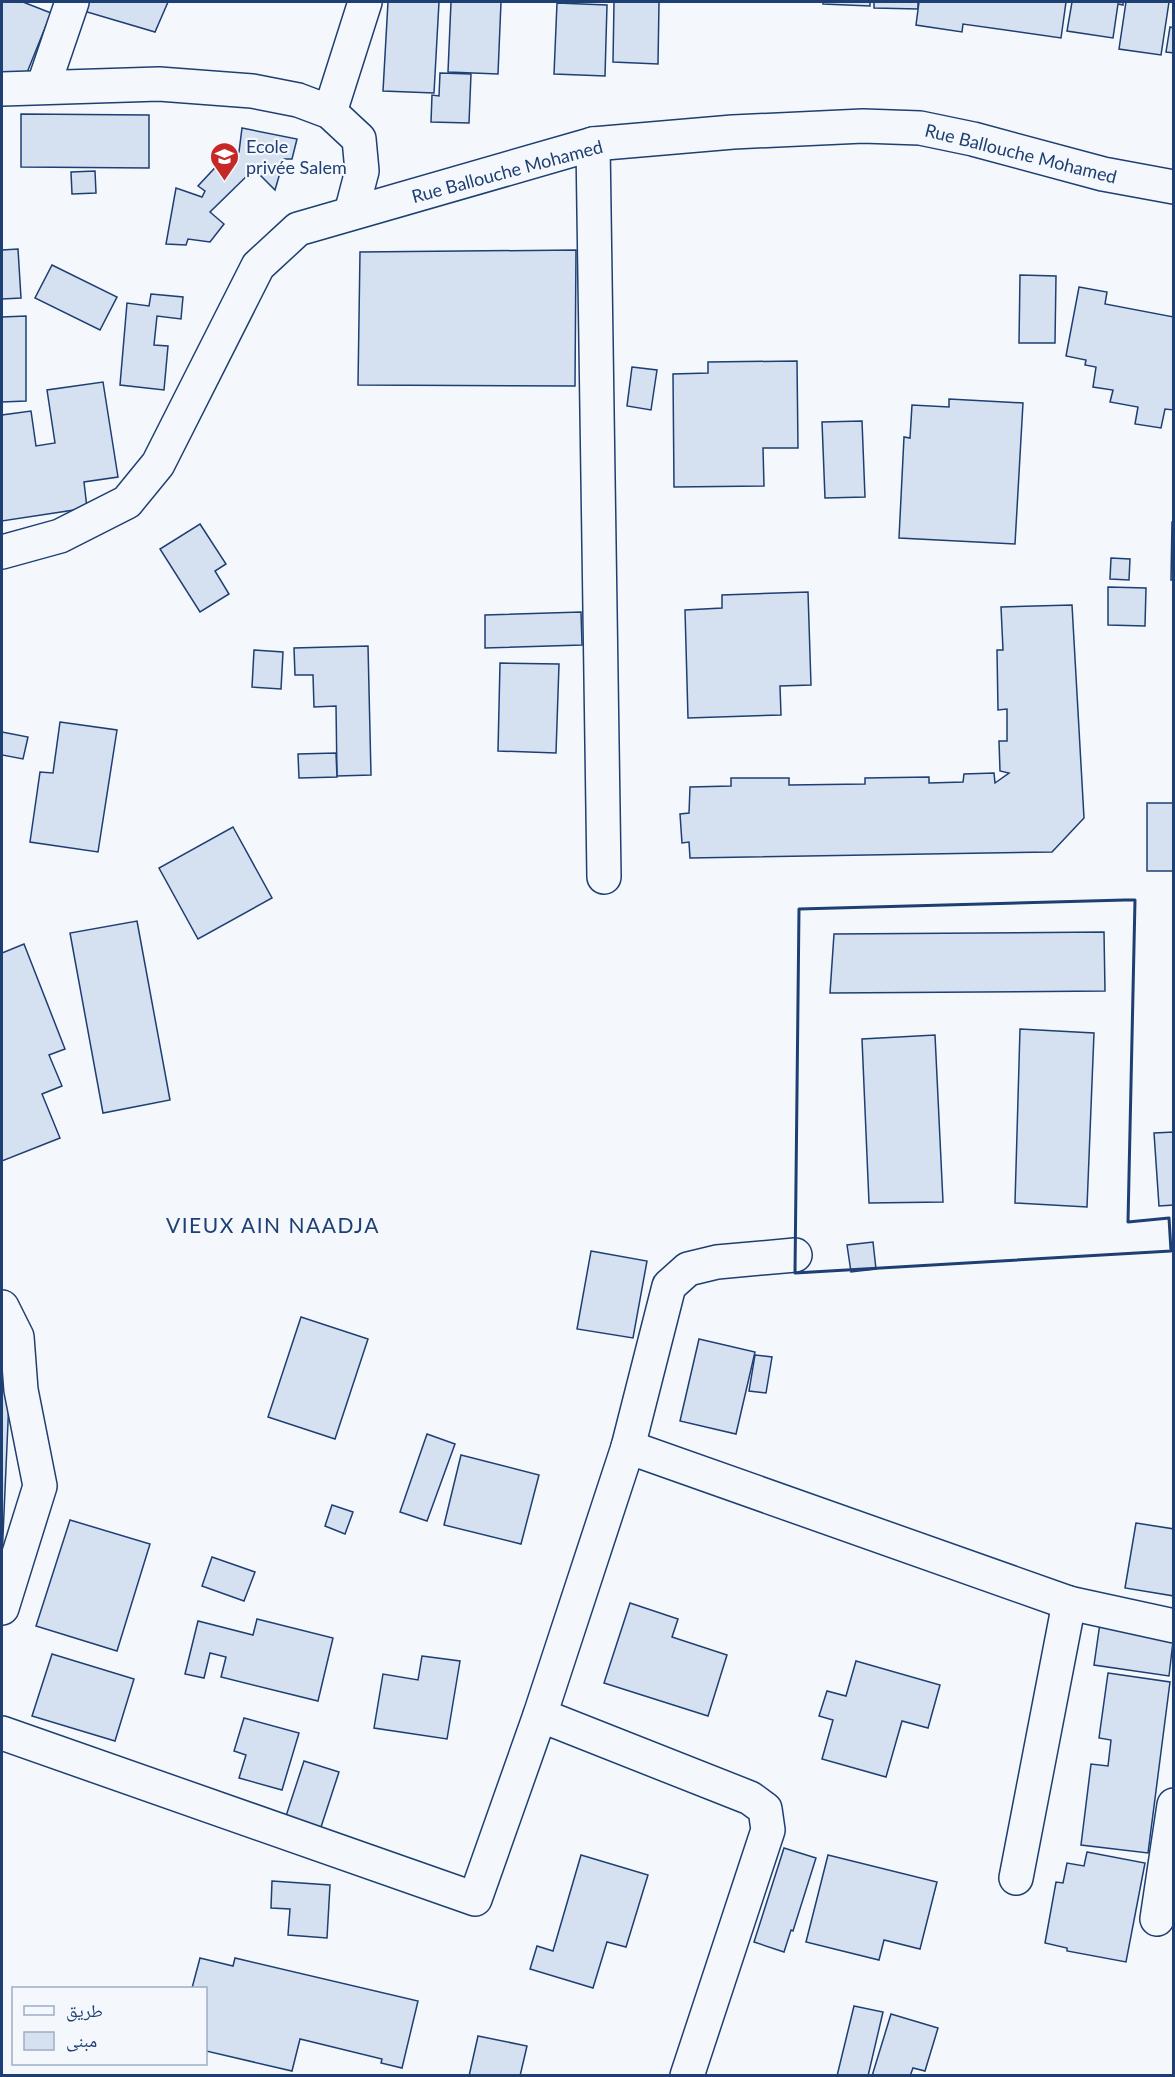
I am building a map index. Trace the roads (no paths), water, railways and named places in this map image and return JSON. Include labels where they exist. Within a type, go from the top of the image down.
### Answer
[{"type":"street","points":[[43,87],[72,2]]},
{"type":"street","points":[[330,112],[365,2]]},
{"type":"street","points":[[2,89],[159,84],[252,91],[298,100],[330,112],[359,139],[362,171],[351,213]]},
{"type":"street","name":"Rue Ballouche Mohamed","points":[[2,552],[60,536],[127,502],[158,464],[258,266],[298,229],[593,144],[733,132],[863,126],[920,128],[973,139],[1103,174],[1173,188]]},
{"type":"street","points":[[593,144],[604,877]]},
{"type":"street","points":[[2,1733],[475,1899],[540,1715],[628,1447],[669,1286],[688,1269],[717,1262],[795,1255]]},
{"type":"street","points":[[2,1307],[17,1337],[21,1390],[40,1486],[3,1603]]},
{"type":"street","points":[[628,1447],[1069,1603],[1173,1626]]},
{"type":"street","points":[[1017,1878],[1069,1603]]},
{"type":"street","points":[[540,1715],[750,1797],[765,1809],[768,1830],[687,2076]]},
{"type":"street","points":[[1156,1919],[1173,1805]]},
{"type":"place","name":"Ecole privée Salem","points":[[225,182]]},
{"type":"district","name":"VIEUX AIN NAADJA","points":[[273,1224]]}]
